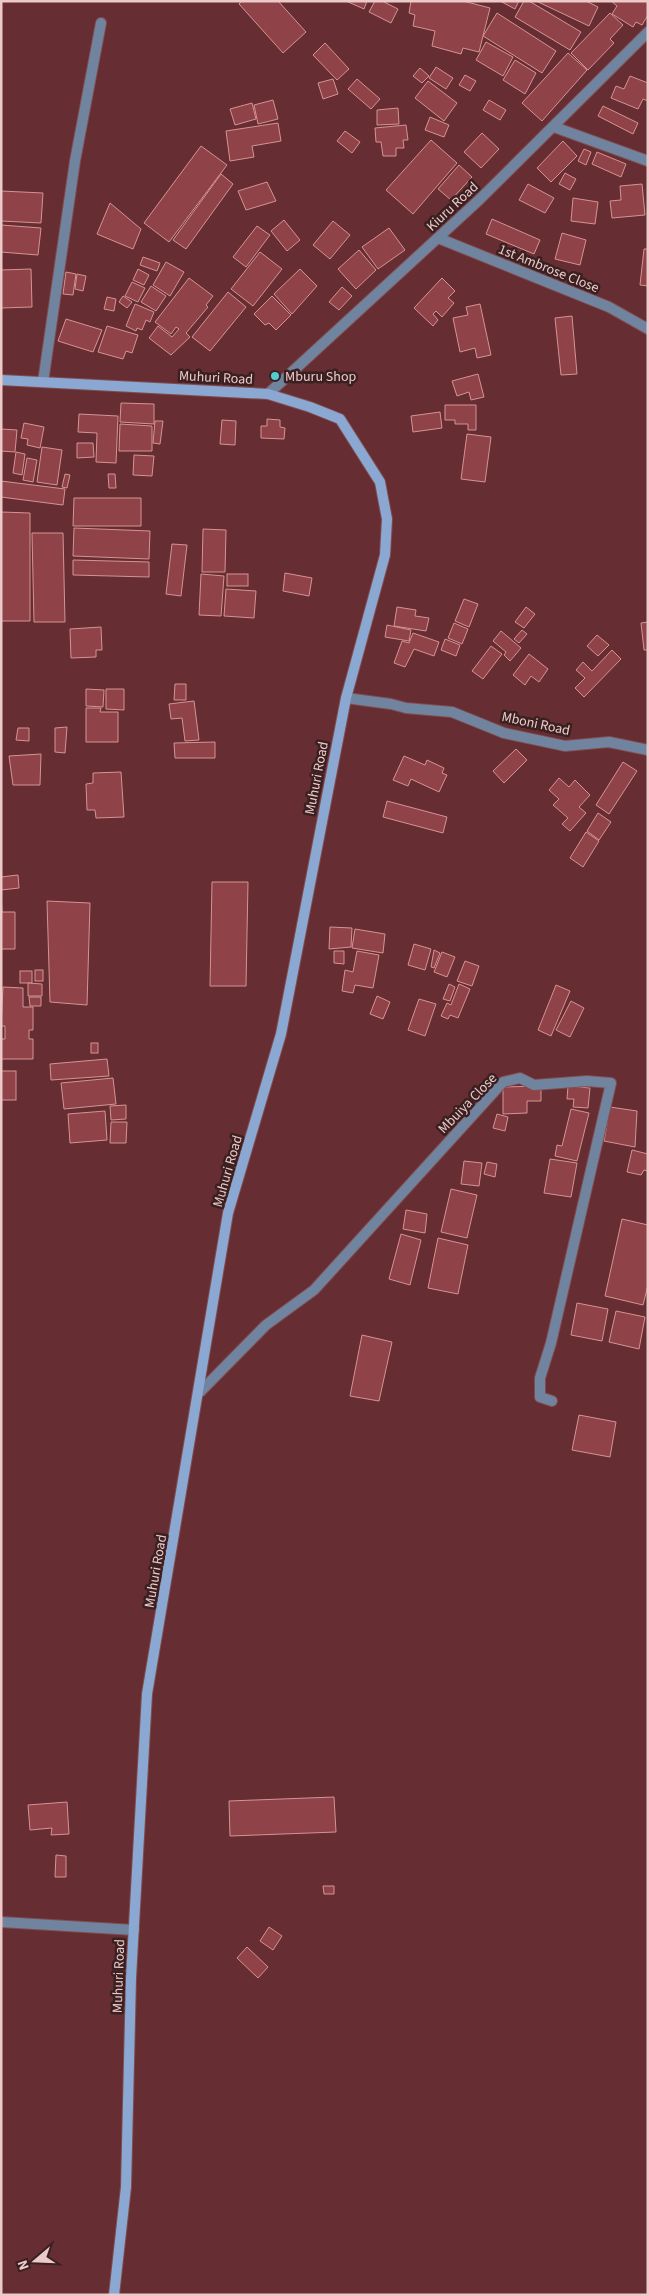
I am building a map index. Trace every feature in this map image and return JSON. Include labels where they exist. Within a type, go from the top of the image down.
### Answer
[{"type":"main road","name":"Muhuri Road","points":[[1,380],[268,394],[340,419],[380,482],[387,519],[385,555],[346,698],[281,1034],[228,1213],[200,1392],[147,1694],[134,1930],[126,2187],[114,2295]]},
{"type":"street","points":[[43,382],[75,161],[101,23]]},
{"type":"street","name":"Kiuru Road","points":[[268,394],[438,238],[554,127],[648,32]]},
{"type":"street","points":[[554,127],[648,161]]},
{"type":"street","name":"1st Ambrose Close","points":[[438,238],[609,307],[648,329]]},
{"type":"street","name":"Mboni Road","points":[[346,698],[406,708],[452,712],[504,733],[565,746],[609,742],[648,750]]},
{"type":"street","name":"Mbuiya Close","points":[[200,1392],[266,1325],[314,1290],[503,1082],[520,1078],[534,1084],[587,1081],[611,1083],[551,1343],[540,1378],[540,1397],[552,1401]]},
{"type":"street","points":[[1,1922],[134,1930]]},
{"type":"building","points":[[242,1],[278,1],[306,32],[283,53],[239,4]]},
{"type":"building","points":[[346,1],[367,1],[364,9]]},
{"type":"building","points":[[375,1],[382,1],[398,9],[391,23],[369,12]]},
{"type":"building","points":[[411,1],[463,1],[490,8],[479,52],[463,48],[461,54],[432,46],[435,31],[413,26],[415,15],[409,13]]},
{"type":"building","points":[[500,1],[519,1],[515,9]]},
{"type":"building","points":[[524,1],[529,1],[581,32],[570,50],[515,17]]},
{"type":"building","points":[[536,1],[586,1],[598,7],[589,26]]},
{"type":"building","points":[[611,1],[648,1],[648,15],[642,25],[636,22],[633,27],[612,14],[617,6]]},
{"type":"building","points":[[497,13],[556,51],[542,73],[483,36]]},
{"type":"building","points":[[610,13],[623,25],[610,39],[614,43],[588,70],[571,53]]},
{"type":"building","points":[[486,42],[513,57],[503,76],[476,60]]},
{"type":"building","points":[[325,43],[349,69],[337,80],[313,55]]},
{"type":"building","points":[[568,53],[587,70],[542,121],[522,103]]},
{"type":"building","points":[[515,60],[536,73],[525,94],[503,80]]},
{"type":"building","points":[[436,67],[453,78],[446,89],[429,78]]},
{"type":"building","points":[[420,68],[429,76],[422,83],[413,76]]},
{"type":"building","points":[[465,75],[476,81],[470,91],[459,85]]},
{"type":"building","points":[[630,76],[648,83],[648,101],[643,99],[638,109],[611,98],[616,86],[624,89]]},
{"type":"building","points":[[333,79],[338,94],[323,99],[318,83]]},
{"type":"building","points":[[357,79],[380,99],[371,109],[348,89]]},
{"type":"building","points":[[428,81],[457,103],[444,121],[415,98]]},
{"type":"building","points":[[273,100],[278,119],[258,124],[254,105]]},
{"type":"building","points":[[489,100],[506,110],[500,120],[483,110]]},
{"type":"building","points":[[252,103],[256,119],[235,125],[230,109]]},
{"type":"building","points":[[603,106],[638,123],[633,134],[598,116]]},
{"type":"building","points":[[398,108],[399,124],[377,125],[377,110]]},
{"type":"building","points":[[430,117],[449,125],[444,137],[425,130]]},
{"type":"building","points":[[278,123],[281,141],[252,146],[254,157],[230,161],[226,131]]},
{"type":"building","points":[[406,125],[408,140],[403,140],[404,148],[396,148],[396,156],[383,156],[381,142],[376,142],[375,128]]},
{"type":"building","points":[[345,131],[360,142],[352,153],[337,141]]},
{"type":"building","points":[[482,133],[499,149],[481,168],[464,152]]},
{"type":"building","points":[[431,140],[457,163],[413,214],[386,190]]},
{"type":"building","points":[[563,141],[577,156],[551,182],[537,168]]},
{"type":"building","points":[[201,146],[227,165],[169,242],[144,223]]},
{"type":"building","points":[[584,149],[591,152],[586,165],[578,161]]},
{"type":"building","points":[[597,152],[626,164],[621,177],[592,164]]},
{"type":"building","points":[[459,165],[472,177],[451,200],[438,189]]},
{"type":"building","points":[[565,173],[576,179],[570,190],[559,184]]},
{"type":"building","points":[[221,174],[233,184],[186,249],[173,240]]},
{"type":"building","points":[[267,182],[276,201],[246,210],[238,191]]},
{"type":"building","points":[[528,184],[554,198],[545,213],[519,200]]},
{"type":"building","points":[[642,184],[645,215],[612,218],[610,201],[621,200],[620,186]]},
{"type":"building","points":[[1,191],[43,193],[41,223],[1,221]]},
{"type":"building","points":[[573,198],[598,202],[595,224],[571,221]]},
{"type":"building","points":[[110,203],[141,229],[133,249],[97,234]]},
{"type":"building","points":[[492,219],[540,240],[534,254],[486,234]]},
{"type":"building","points":[[284,220],[300,240],[287,251],[271,231]]},
{"type":"building","points":[[333,221],[350,235],[330,259],[313,245]]},
{"type":"building","points":[[1,225],[41,228],[38,255],[1,252]]},
{"type":"building","points":[[257,226],[270,235],[246,267],[233,257]]},
{"type":"building","points":[[389,228],[405,250],[378,269],[362,247]]},
{"type":"building","points":[[562,233],[586,240],[580,265],[555,259]]},
{"type":"building","points":[[644,249],[648,249],[648,286],[640,285]]},
{"type":"building","points":[[359,250],[376,270],[356,289],[338,269]]},
{"type":"building","points":[[260,252],[282,269],[253,306],[231,289]]},
{"type":"building","points":[[143,257],[160,263],[157,271],[140,265]]},
{"type":"building","points":[[166,262],[184,272],[170,296],[153,285]]},
{"type":"building","points":[[31,269],[32,307],[1,308],[1,270]]},
{"type":"building","points":[[138,269],[149,275],[144,285],[133,280]]},
{"type":"building","points":[[300,269],[317,286],[292,314],[274,294]]},
{"type":"building","points":[[66,272],[76,274],[73,295],[63,294]]},
{"type":"building","points":[[77,274],[86,276],[83,291],[75,289]]},
{"type":"building","points":[[189,278],[213,296],[206,305],[208,307],[186,333],[190,337],[171,355],[149,338],[158,326],[172,337],[179,329],[176,327],[171,334],[155,322]]},
{"type":"building","points":[[442,278],[455,291],[448,298],[454,303],[442,317],[436,311],[433,314],[438,320],[433,326],[414,308]]},
{"type":"building","points":[[132,282],[145,288],[138,302],[125,296]]},
{"type":"building","points":[[151,286],[166,296],[156,311],[141,302]]},
{"type":"building","points":[[342,287],[352,296],[339,310],[329,302]]},
{"type":"building","points":[[228,292],[246,307],[210,351],[192,337]]},
{"type":"building","points":[[123,296],[132,302],[127,308],[119,302]]},
{"type":"building","points":[[272,296],[291,315],[276,330],[269,323],[265,325],[254,314]]},
{"type":"building","points":[[107,297],[116,299],[114,311],[104,309]]},
{"type":"building","points":[[135,304],[154,312],[150,322],[146,320],[142,330],[137,328],[136,331],[126,326]]},
{"type":"building","points":[[480,304],[491,355],[477,358],[475,348],[460,352],[453,318],[468,315],[466,307]]},
{"type":"building","points":[[572,316],[577,374],[561,375],[555,318]]},
{"type":"building","points":[[66,319],[102,330],[93,352],[58,341]]},
{"type":"building","points":[[107,326],[138,335],[132,353],[126,351],[123,359],[98,352]]},
{"type":"building","points":[[478,374],[484,397],[471,400],[469,392],[457,396],[452,381]]},
{"type":"building","points":[[121,403],[154,404],[154,424],[120,422]]},
{"type":"building","points":[[445,405],[476,405],[476,430],[468,430],[468,424],[455,424],[455,420],[445,420]]},
{"type":"building","points":[[440,412],[442,428],[413,432],[411,416]]},
{"type":"building","points":[[79,414],[118,416],[116,463],[96,462],[97,433],[78,432]]},
{"type":"building","points":[[267,419],[280,420],[280,427],[285,428],[284,439],[261,438],[261,426],[267,426]]},
{"type":"building","points":[[222,420],[236,421],[235,445],[220,444]]},
{"type":"building","points":[[155,421],[163,421],[160,444],[153,443]]},
{"type":"building","points":[[24,423],[44,427],[40,448],[27,445],[28,439],[21,438]]},
{"type":"building","points":[[120,424],[152,426],[152,451],[119,451]]},
{"type":"building","points":[[1,429],[17,430],[15,452],[1,451]]},
{"type":"building","points":[[467,434],[491,437],[485,482],[461,479]]},
{"type":"building","points":[[77,443],[93,443],[94,457],[77,458]]},
{"type":"building","points":[[42,447],[62,450],[57,485],[37,482]]},
{"type":"building","points":[[16,452],[25,454],[22,475],[13,473]]},
{"type":"building","points":[[134,455],[154,456],[152,476],[133,475]]},
{"type":"building","points":[[27,458],[37,460],[33,482],[23,480]]},
{"type":"building","points":[[65,474],[70,475],[67,488],[62,487]]},
{"type":"building","points":[[108,474],[115,474],[116,488],[109,488]]},
{"type":"building","points":[[1,481],[65,489],[63,505],[1,497]]},
{"type":"building","points":[[74,498],[141,498],[141,526],[73,526]]},
{"type":"building","points":[[1,512],[30,513],[30,621],[1,621]]},
{"type":"building","points":[[74,528],[150,531],[149,559],[73,556]]},
{"type":"building","points":[[203,529],[226,530],[225,572],[202,572]]},
{"type":"building","points":[[32,533],[63,533],[65,622],[34,622]]},
{"type":"building","points":[[172,544],[187,545],[181,596],[166,594]]},
{"type":"building","points":[[73,560],[149,562],[149,577],[73,575]]},
{"type":"building","points":[[285,573],[312,578],[309,596],[283,591]]},
{"type":"building","points":[[201,574],[224,576],[221,616],[199,615]]},
{"type":"building","points":[[227,574],[248,574],[248,586],[227,586]]},
{"type":"building","points":[[226,589],[256,591],[254,618],[224,616]]},
{"type":"building","points":[[464,599],[478,604],[469,627],[455,621]]},
{"type":"building","points":[[397,607],[416,610],[415,616],[429,618],[426,631],[394,626]]},
{"type":"building","points":[[526,607],[535,614],[524,628],[515,622]]},
{"type":"building","points":[[648,622],[648,650],[644,650],[641,623]]},
{"type":"building","points":[[454,623],[468,629],[462,644],[448,638]]},
{"type":"building","points":[[387,625],[411,630],[409,641],[385,637]]},
{"type":"building","points":[[101,627],[102,650],[96,650],[96,657],[71,658],[70,629]]},
{"type":"building","points":[[522,630],[527,634],[519,643],[514,639]]},
{"type":"building","points":[[501,631],[521,648],[510,661],[504,655],[506,652],[493,641]]},
{"type":"building","points":[[413,633],[439,642],[434,656],[414,649],[405,667],[394,663],[402,641],[409,643]]},
{"type":"building","points":[[597,635],[609,645],[598,656],[587,646]]},
{"type":"building","points":[[445,639],[460,645],[456,656],[441,650]]},
{"type":"building","points":[[491,646],[502,654],[483,679],[472,671]]},
{"type":"building","points":[[612,650],[621,659],[584,697],[575,688],[585,678],[576,670],[583,662],[592,671]]},
{"type":"building","points":[[529,654],[548,669],[539,682],[531,676],[525,685],[513,675]]},
{"type":"building","points":[[175,684],[186,684],[186,700],[174,700]]},
{"type":"building","points":[[86,689],[104,690],[103,707],[86,706]]},
{"type":"building","points":[[106,689],[124,689],[124,710],[106,709]]},
{"type":"building","points":[[194,701],[199,740],[185,741],[182,718],[171,719],[169,704]]},
{"type":"building","points":[[86,708],[101,708],[100,712],[118,712],[118,742],[86,742]]},
{"type":"building","points":[[67,727],[65,753],[55,752],[55,728]]},
{"type":"building","points":[[18,728],[29,728],[29,741],[16,740]]},
{"type":"building","points":[[215,742],[215,758],[175,758],[174,743]]},
{"type":"building","points":[[516,749],[527,760],[504,783],[493,771]]},
{"type":"building","points":[[41,754],[40,785],[13,785],[9,756]]},
{"type":"building","points":[[404,756],[425,765],[427,760],[444,768],[442,773],[447,775],[439,792],[411,779],[408,786],[393,780]]},
{"type":"building","points":[[623,762],[637,771],[609,814],[596,805]]},
{"type":"building","points":[[121,772],[124,817],[96,818],[95,810],[87,810],[86,784],[93,783],[93,773]]},
{"type":"building","points":[[559,778],[569,787],[575,780],[590,795],[579,807],[586,813],[570,831],[562,824],[568,818],[553,805],[559,799],[549,790]]},
{"type":"building","points":[[387,801],[447,817],[443,833],[383,817]]},
{"type":"building","points":[[598,813],[611,822],[599,840],[587,831]]},
{"type":"building","points":[[586,832],[599,841],[583,867],[570,858]]},
{"type":"building","points":[[18,875],[19,888],[1,890],[1,877]]},
{"type":"building","points":[[212,882],[248,882],[246,986],[210,986]]},
{"type":"building","points":[[1,895],[2,912],[15,912],[15,949],[1,949]]},
{"type":"building","points":[[47,901],[90,903],[87,1005],[50,1002]]},
{"type":"building","points":[[330,927],[352,928],[351,947],[329,949]]},
{"type":"building","points":[[355,929],[385,934],[383,953],[352,948]]},
{"type":"building","points":[[414,944],[431,949],[425,970],[408,965]]},
{"type":"building","points":[[434,950],[440,953],[434,968],[431,967]]},
{"type":"building","points":[[334,951],[344,951],[344,964],[334,963]]},
{"type":"building","points":[[357,951],[379,955],[373,988],[355,985],[353,993],[342,991],[345,970],[353,972]]},
{"type":"building","points":[[442,952],[455,957],[447,977],[434,972]]},
{"type":"building","points":[[465,961],[479,966],[472,986],[457,981]]},
{"type":"building","points":[[35,970],[43,970],[43,981],[35,981]]},
{"type":"building","points":[[20,971],[32,971],[32,983],[20,983]]},
{"type":"building","points":[[28,983],[42,984],[42,996],[28,996]]},
{"type":"building","points":[[449,984],[455,987],[450,1001],[443,999]]},
{"type":"building","points":[[459,984],[470,989],[458,1018],[450,1015],[448,1019],[441,1016],[447,1003],[451,1005]]},
{"type":"building","points":[[556,985],[570,991],[551,1036],[538,1030]]},
{"type":"building","points":[[3,987],[23,988],[23,1007],[33,1007],[33,1030],[29,1030],[29,1039],[33,1039],[33,1059],[1,1059],[1,1039],[5,1039],[5,1026],[1,1026]]},
{"type":"building","points":[[377,996],[390,1002],[383,1019],[370,1014]]},
{"type":"building","points":[[29,997],[41,997],[41,1006],[30,1006]]},
{"type":"building","points":[[419,999],[436,1004],[425,1036],[408,1030]]},
{"type":"building","points":[[571,1001],[584,1008],[570,1037],[556,1030]]},
{"type":"building","points":[[91,1043],[98,1043],[98,1053],[91,1053]]},
{"type":"building","points":[[107,1059],[109,1076],[51,1080],[50,1064]]},
{"type":"building","points":[[1,1071],[16,1071],[16,1100],[1,1100]]},
{"type":"building","points":[[113,1078],[116,1104],[64,1109],[61,1083]]},
{"type":"building","points":[[541,1086],[541,1101],[527,1101],[527,1113],[503,1114],[503,1087]]},
{"type":"building","points":[[568,1086],[590,1088],[588,1108],[573,1107],[574,1099],[567,1099]]},
{"type":"building","points":[[126,1105],[126,1119],[111,1120],[110,1106]]},
{"type":"building","points":[[610,1107],[637,1111],[635,1147],[604,1141]]},
{"type":"building","points":[[571,1109],[589,1113],[577,1161],[555,1156],[557,1145],[562,1146]]},
{"type":"building","points":[[105,1111],[107,1140],[70,1143],[68,1114]]},
{"type":"building","points":[[497,1114],[508,1117],[505,1131],[493,1128]]},
{"type":"building","points":[[111,1122],[127,1122],[126,1143],[110,1143]]},
{"type":"building","points":[[632,1150],[648,1154],[648,1171],[644,1170],[641,1175],[627,1172]]},
{"type":"building","points":[[550,1159],[577,1163],[571,1197],[544,1193]]},
{"type":"building","points":[[464,1161],[482,1163],[479,1186],[461,1184]]},
{"type":"building","points":[[487,1162],[497,1164],[495,1177],[484,1174]]},
{"type":"building","points":[[451,1189],[477,1195],[467,1238],[441,1232]]},
{"type":"building","points":[[406,1210],[427,1214],[425,1233],[403,1229]]},
{"type":"building","points":[[622,1219],[648,1225],[648,1285],[643,1305],[605,1296]]},
{"type":"building","points":[[401,1234],[421,1240],[410,1285],[389,1279]]},
{"type":"building","points":[[438,1238],[468,1245],[458,1294],[428,1288]]},
{"type":"building","points":[[577,1303],[608,1309],[602,1341],[571,1335]]},
{"type":"building","points":[[616,1311],[645,1317],[639,1349],[609,1342]]},
{"type":"building","points":[[362,1335],[392,1342],[379,1401],[350,1396]]},
{"type":"building","points":[[579,1415],[616,1422],[610,1457],[572,1450]]},
{"type":"building","points":[[334,1797],[336,1832],[230,1836],[229,1801]]},
{"type":"building","points":[[67,1802],[69,1834],[51,1835],[52,1828],[30,1830],[28,1805]]},
{"type":"building","points":[[56,1855],[66,1856],[66,1877],[55,1877]]},
{"type":"building","points":[[323,1886],[334,1886],[334,1894],[324,1894]]},
{"type":"building","points":[[269,1927],[282,1936],[273,1950],[260,1941]]},
{"type":"building","points":[[247,1947],[268,1967],[258,1978],[237,1958]]},
{"type":"place","name":"Mburu Shop","points":[[275,376]]}]
